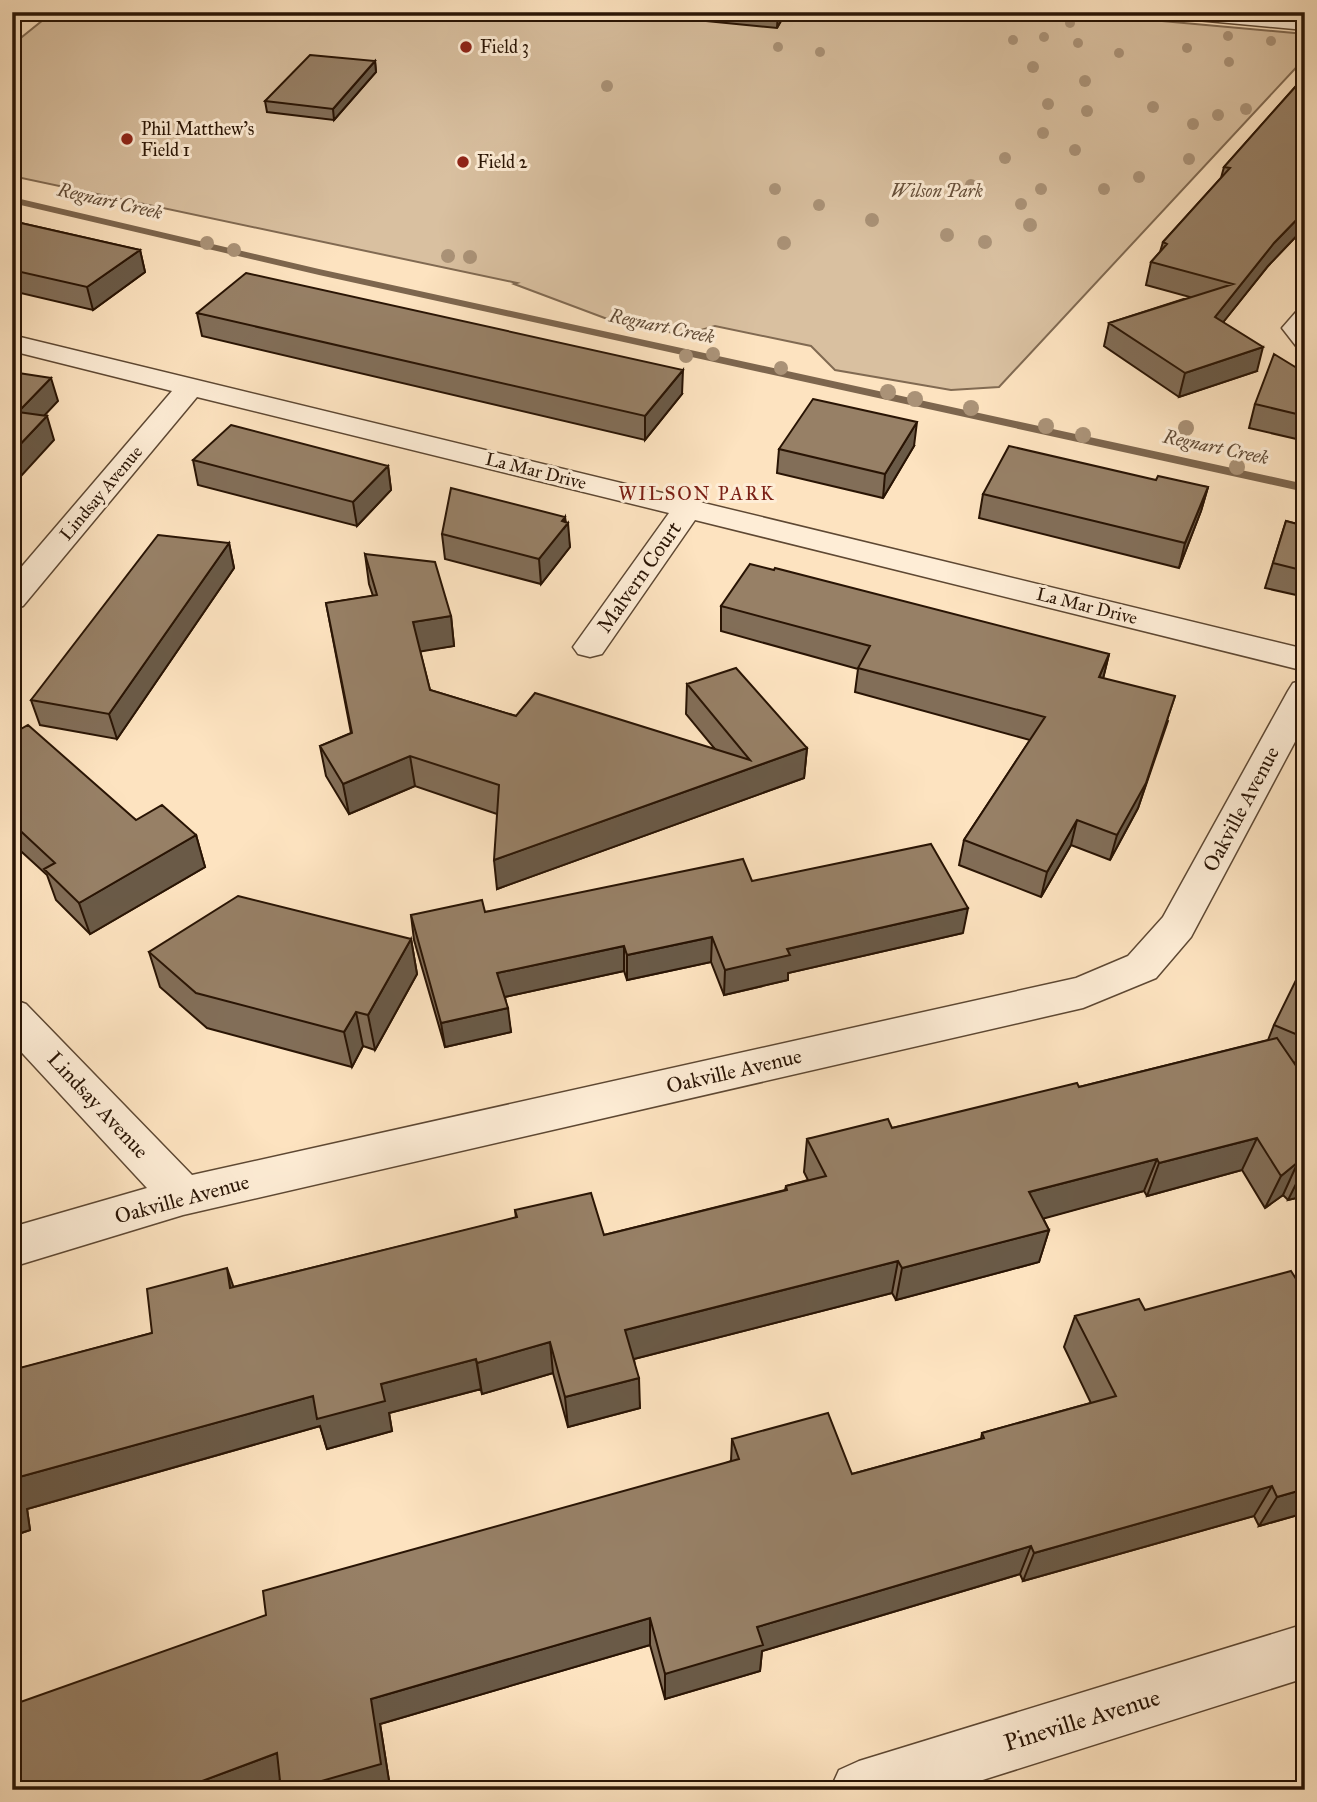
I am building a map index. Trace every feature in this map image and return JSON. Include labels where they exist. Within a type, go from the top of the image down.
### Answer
[{"type":"street","points":[[1175,12],[1305,24]]},
{"type":"street","name":"La Mar Drive","points":[[12,343],[1305,660]]},
{"type":"street","name":"Lindsay Avenue","points":[[12,599],[190,387]]},
{"type":"street","name":"Malvern Court","points":[[590,647],[688,508]]},
{"type":"street","name":"Oakville Avenue","points":[[12,1247],[183,1196],[1083,992],[1142,967],[1177,928],[1305,691]]},
{"type":"street","name":"Lindsay Avenue","points":[[12,1014],[183,1196]]},
{"type":"street","name":"Pineville Avenue","points":[[859,1790],[1305,1651]]},
{"type":"green space","name":"Wilson Park","points":[[53,12],[1063,12],[1305,34],[1305,58],[999,387],[951,390],[835,370],[811,346],[715,326],[683,335],[610,320],[514,284],[517,283],[12,176],[12,166],[16,163],[12,160],[12,45]]},
{"type":"building","points":[[310,55],[375,61],[333,109],[265,101]]},
{"type":"building","points":[[1305,76],[1305,211],[1274,243],[1215,317],[1263,347],[1185,373],[1109,323],[1233,284],[1151,262],[1167,244],[1163,242],[1230,168],[1224,167]]},
{"type":"building","points":[[12,221],[140,250],[87,287],[12,270]]},
{"type":"building","points":[[246,273],[683,370],[645,416],[197,313]]},
{"type":"building","points":[[1274,354],[1305,373],[1305,416],[1255,404]]},
{"type":"building","points":[[12,372],[51,378],[18,412],[47,416],[12,453]]},
{"type":"building","points":[[813,399],[917,422],[885,474],[779,449]]},
{"type":"building","points":[[231,425],[388,466],[353,502],[193,460]]},
{"type":"building","points":[[1009,446],[1156,480],[1158,476],[1208,487],[1185,543],[983,494]]},
{"type":"building","points":[[451,488],[565,517],[562,521],[568,523],[539,559],[442,534]]},
{"type":"building","points":[[1286,521],[1305,526],[1305,571],[1273,563]]},
{"type":"building","points":[[158,535],[229,543],[109,714],[31,700]]},
{"type":"building","points":[[365,554],[435,562],[451,616],[413,622],[430,690],[516,716],[535,693],[750,760],[687,684],[736,668],[807,748],[494,860],[499,785],[410,756],[343,784],[320,746],[352,733],[326,603],[377,595]]},
{"type":"building","points":[[750,564],[774,570],[775,568],[1109,654],[1099,677],[1175,696],[1146,783],[1117,835],[1077,820],[1047,872],[964,840],[1045,717],[858,668],[870,646],[721,606]]},
{"type":"building","points":[[28,725],[136,820],[162,805],[196,835],[79,903],[44,869],[55,863],[12,823],[12,734]]},
{"type":"building","points":[[931,844],[968,908],[787,949],[790,955],[725,970],[712,937],[627,955],[624,946],[497,973],[508,1008],[441,1023],[411,915],[482,900],[485,912],[743,859],[752,881]]},
{"type":"building","points":[[238,896],[411,939],[368,1015],[356,1012],[344,1032],[196,993],[149,952]]},
{"type":"building","points":[[1297,978],[1305,982],[1305,1038],[1274,1025]]},
{"type":"building","points":[[1277,1038],[1305,1079],[1305,1168],[1298,1162],[1281,1176],[1257,1138],[1159,1163],[1157,1159],[1029,1192],[1049,1230],[902,1268],[898,1261],[625,1330],[639,1378],[565,1397],[550,1342],[477,1363],[476,1359],[381,1384],[385,1401],[317,1419],[313,1396],[12,1479],[12,1370],[152,1333],[147,1289],[227,1268],[230,1288],[517,1217],[515,1210],[591,1193],[604,1235],[787,1190],[786,1186],[826,1176],[807,1139],[888,1119],[892,1128],[1077,1083],[1079,1087]]},
{"type":"building","points":[[1291,1271],[1305,1293],[1305,1489],[1277,1497],[1272,1486],[1034,1553],[1031,1546],[757,1627],[763,1645],[665,1674],[650,1618],[371,1699],[381,1764],[290,1790],[281,1790],[277,1753],[178,1790],[12,1790],[12,1705],[266,1615],[263,1591],[739,1459],[732,1439],[828,1413],[852,1474],[984,1438],[982,1433],[1116,1396],[1075,1316],[1139,1299],[1145,1310]]},
{"type":"waterway","name":"Regnart Creek","points":[[12,200],[319,272],[1305,488]]},
{"type":"place","name":"Field 3","points":[[466,47]]},
{"type":"place","name":"Phil Matthew's Field 1","points":[[127,139]]},
{"type":"place","name":"Field 2","points":[[463,162]]},
{"type":"district","name":"WILSON PARK","points":[[697,493]]}]
